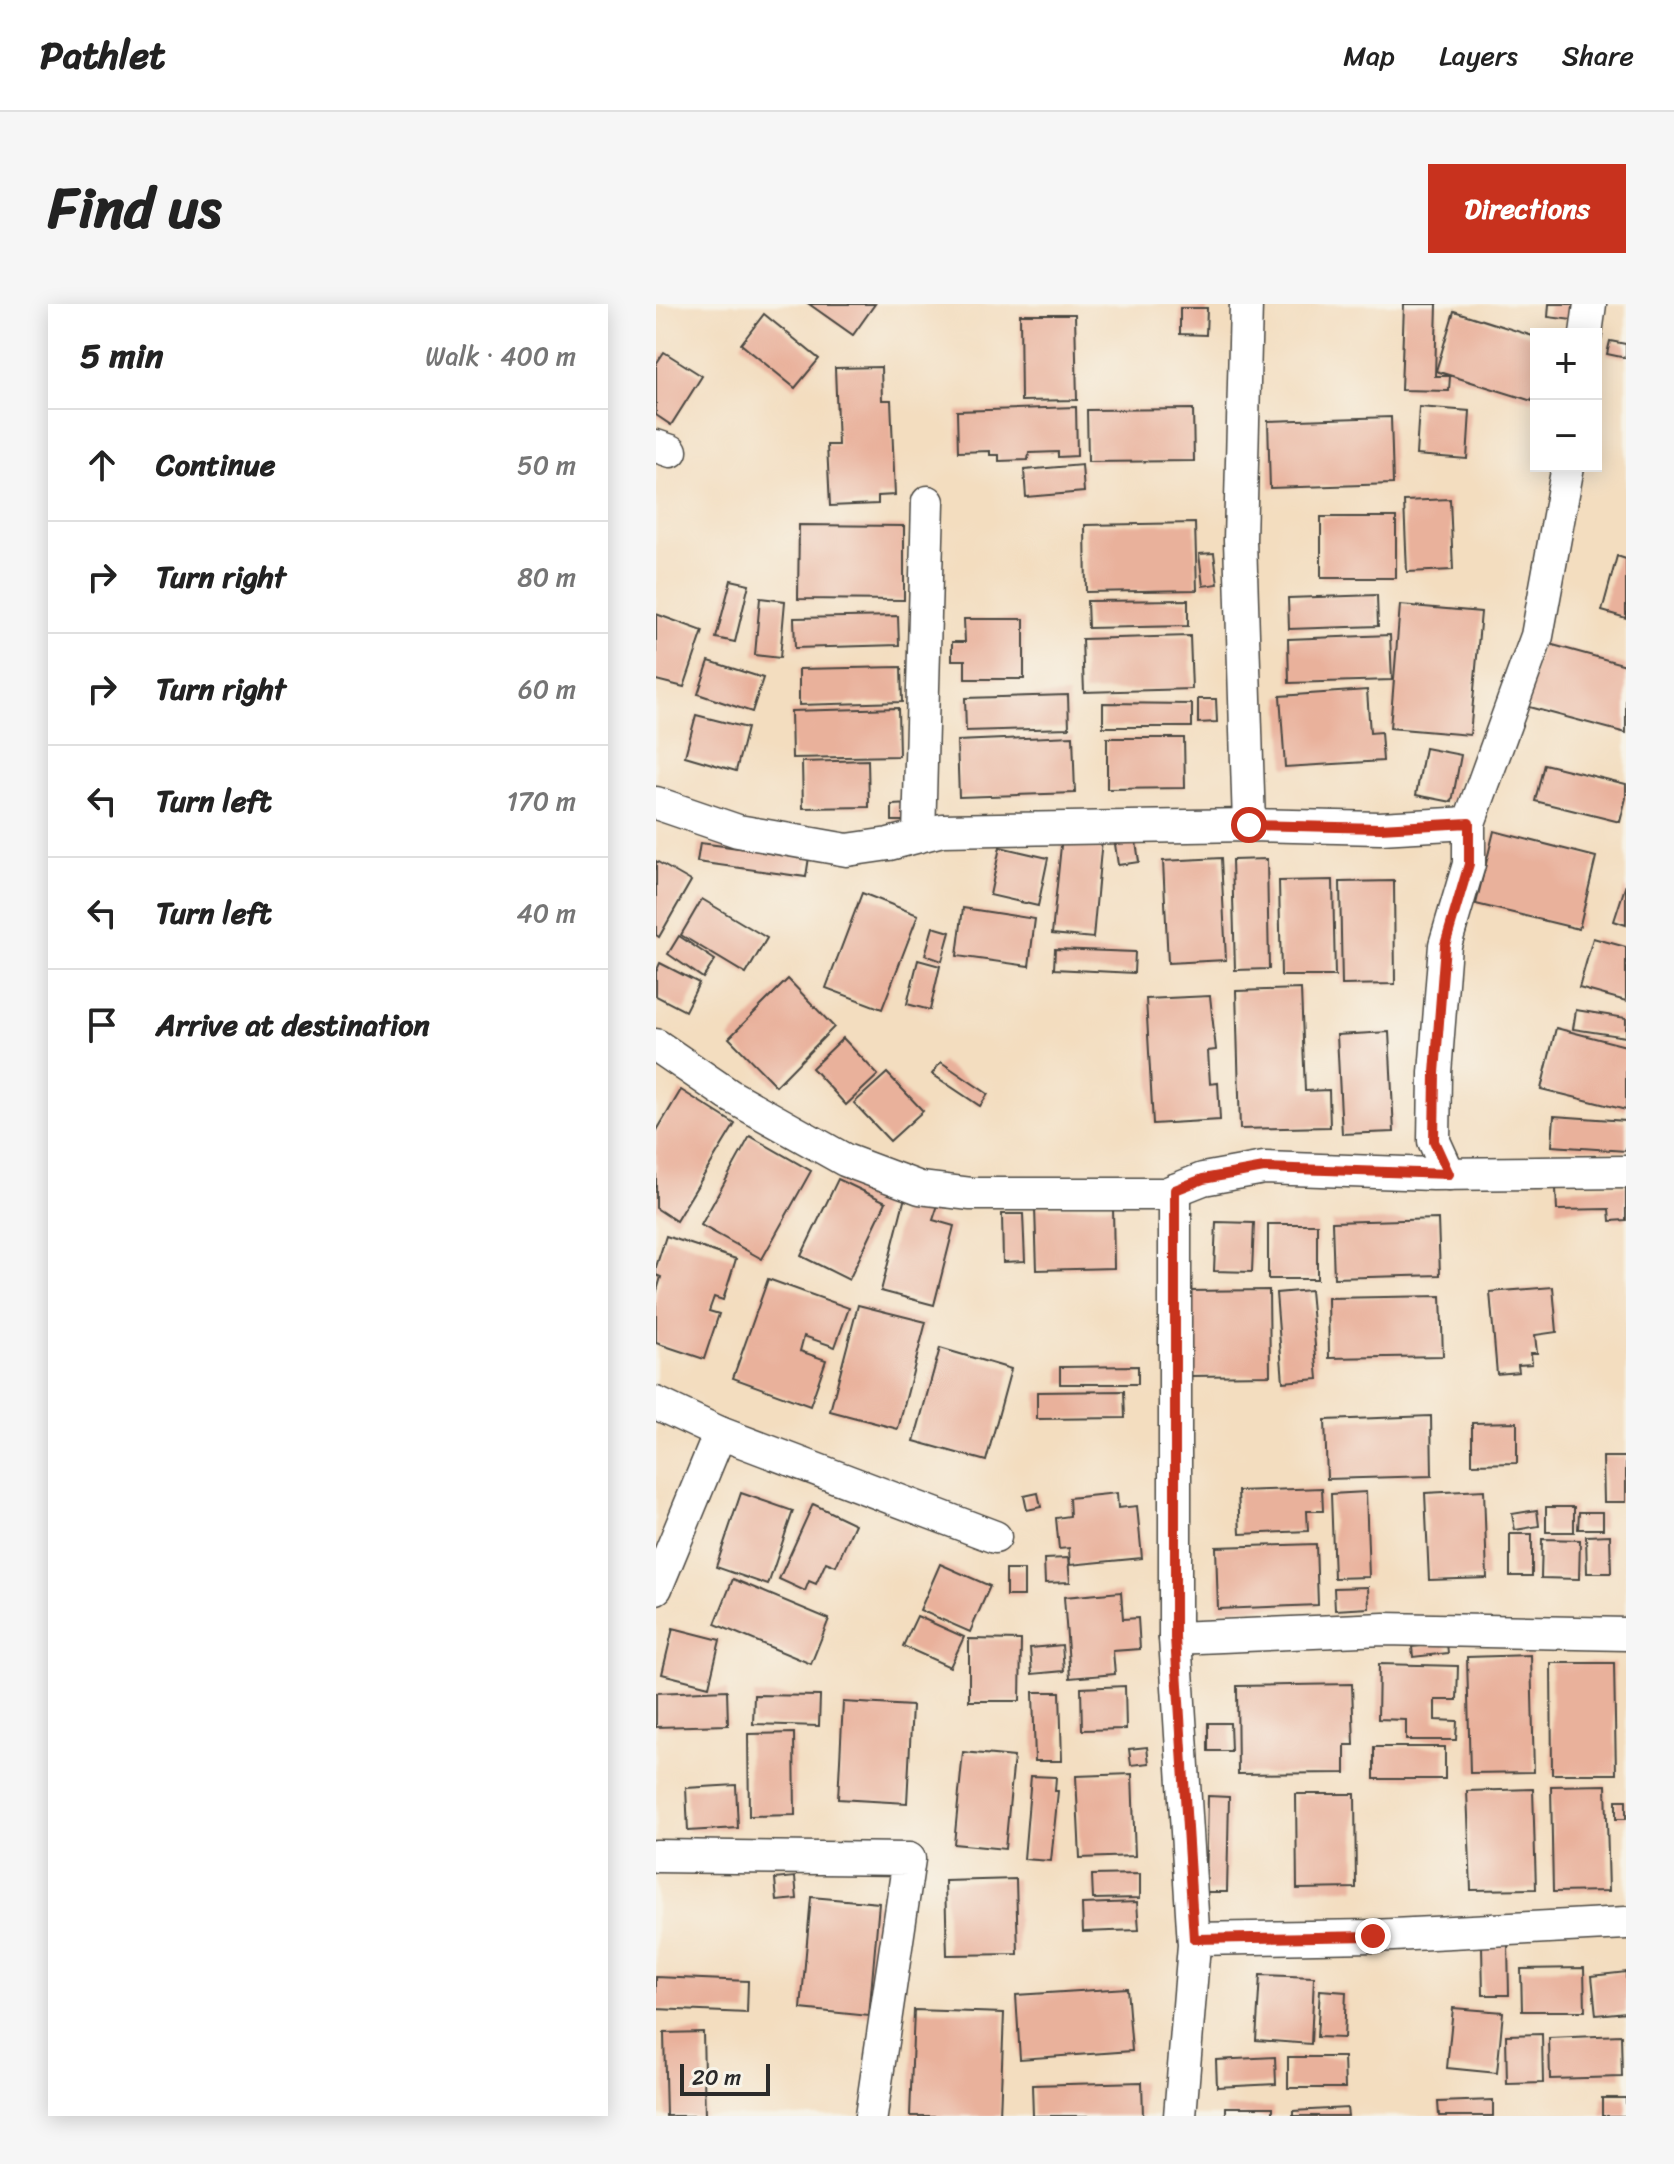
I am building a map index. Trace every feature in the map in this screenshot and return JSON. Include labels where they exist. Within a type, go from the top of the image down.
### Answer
[{"type":"street","points":[[1246,304],[1240,540],[1249,825]]},
{"type":"street","points":[[1587,328],[1590,304]]},
{"type":"street","points":[[1449,1174],[1434,1141],[1435,1073],[1445,945],[1469,864],[1469,823],[1537,636],[1567,472]]},
{"type":"street","points":[[919,836],[928,502]]},
{"type":"street","points":[[656,803],[738,831],[847,850],[942,830],[1249,825],[1380,828],[1469,823]]},
{"type":"street","points":[[656,1045],[729,1095],[845,1160],[920,1188],[971,1194],[1165,1194],[1203,1179],[1264,1168],[1449,1174],[1626,1172]]},
{"type":"street","points":[[1175,1190],[1175,1638],[1194,1939],[1180,2116]]},
{"type":"street","points":[[656,1403],[720,1433],[995,1537]]},
{"type":"street","points":[[656,1588],[720,1433]]},
{"type":"street","points":[[1175,1638],[1384,1629],[1626,1634]]},
{"type":"street","points":[[656,1856],[909,1859],[871,2116]]},
{"type":"street","points":[[1194,1939],[1373,1936],[1626,1923]]},
{"type":"building","points":[[809,304],[875,304],[853,335]]},
{"type":"building","points":[[1404,304],[1437,304],[1435,376],[1450,376],[1449,391],[1401,390]]},
{"type":"building","points":[[1549,304],[1574,304],[1572,320],[1548,317]]},
{"type":"building","points":[[1180,308],[1207,308],[1206,335],[1180,334]]},
{"type":"building","points":[[1454,311],[1530,335],[1530,400],[1436,371]]},
{"type":"building","points":[[764,314],[819,359],[795,388],[741,344]]},
{"type":"building","points":[[1020,314],[1075,314],[1077,400],[1021,401]]},
{"type":"building","points":[[1610,341],[1626,344],[1626,358],[1607,354]]},
{"type":"building","points":[[664,352],[702,376],[671,425],[656,415],[656,364]]},
{"type":"building","points":[[881,367],[882,400],[891,400],[895,495],[878,496],[878,504],[830,506],[827,445],[838,445],[835,368]]},
{"type":"building","points":[[1076,407],[1077,456],[1058,457],[1058,452],[1029,453],[1028,460],[999,461],[999,455],[990,455],[990,451],[958,452],[957,411]]},
{"type":"building","points":[[1419,407],[1470,411],[1467,459],[1416,455]]},
{"type":"building","points":[[1193,409],[1194,461],[1088,462],[1087,410]]},
{"type":"building","points":[[1391,417],[1393,484],[1270,488],[1268,421]]},
{"type":"building","points":[[1082,465],[1084,492],[1026,497],[1024,470]]},
{"type":"building","points":[[1450,499],[1453,570],[1407,572],[1404,501]]},
{"type":"building","points":[[1321,517],[1396,517],[1396,578],[1321,578]]},
{"type":"building","points":[[1195,523],[1197,590],[1086,592],[1085,525]]},
{"type":"building","points":[[799,525],[904,526],[904,600],[798,599]]},
{"type":"building","points":[[1214,553],[1218,584],[1203,586],[1199,554]]},
{"type":"building","points":[[1617,556],[1626,559],[1626,618],[1602,611]]},
{"type":"building","points":[[731,580],[749,584],[735,642],[716,638]]},
{"type":"building","points":[[1377,595],[1378,626],[1289,629],[1288,598]]},
{"type":"building","points":[[760,598],[785,601],[780,658],[755,655]]},
{"type":"building","points":[[1188,600],[1188,626],[1088,628],[1087,601]]},
{"type":"building","points":[[1400,605],[1481,612],[1470,735],[1390,728]]},
{"type":"building","points":[[656,614],[703,631],[684,687],[656,680]]},
{"type":"building","points":[[898,616],[899,645],[795,648],[794,618]]},
{"type":"building","points":[[964,619],[1024,619],[1024,679],[965,679],[965,660],[952,660],[952,642],[965,642]]},
{"type":"building","points":[[1390,635],[1392,680],[1289,683],[1288,639]]},
{"type":"building","points":[[1190,636],[1192,689],[1084,692],[1082,639]]},
{"type":"building","points":[[1542,642],[1626,665],[1626,733],[1525,706]]},
{"type":"building","points":[[709,661],[763,678],[752,712],[698,694]]},
{"type":"building","points":[[901,667],[902,702],[799,705],[799,669]]},
{"type":"building","points":[[1367,690],[1370,733],[1381,732],[1383,761],[1285,767],[1280,696]]},
{"type":"building","points":[[1068,695],[1069,728],[966,731],[965,698]]},
{"type":"building","points":[[1198,699],[1216,699],[1217,722],[1198,723]]},
{"type":"building","points":[[1103,703],[1192,704],[1192,727],[1103,727]]},
{"type":"building","points":[[898,708],[899,756],[792,758],[791,711]]},
{"type":"building","points":[[696,715],[747,728],[736,771],[685,756]]},
{"type":"building","points":[[1073,736],[1075,793],[959,797],[957,741]]},
{"type":"building","points":[[1107,738],[1184,738],[1185,788],[1107,789]]},
{"type":"building","points":[[1425,748],[1461,755],[1452,802],[1416,795]]},
{"type":"building","points":[[868,760],[869,807],[803,808],[802,762]]},
{"type":"building","points":[[1544,764],[1626,784],[1620,822],[1535,801]]},
{"type":"building","points":[[912,804],[912,821],[892,821],[892,805]]},
{"type":"building","points":[[1494,831],[1596,857],[1579,929],[1476,904]]},
{"type":"building","points":[[1062,836],[1102,839],[1093,938],[1052,934]]},
{"type":"building","points":[[1136,841],[1139,862],[1118,865],[1115,844]]},
{"type":"building","points":[[700,843],[809,857],[806,877],[697,862]]},
{"type":"building","points":[[1000,847],[1048,858],[1038,906],[990,895]]},
{"type":"building","points":[[1221,858],[1226,960],[1168,963],[1163,861]]},
{"type":"building","points":[[1267,859],[1269,969],[1235,970],[1232,860]]},
{"type":"building","points":[[656,861],[691,881],[659,937],[656,935]]},
{"type":"building","points":[[1333,880],[1335,976],[1281,976],[1279,881]]},
{"type":"building","points":[[1394,881],[1395,984],[1342,985],[1340,882]]},
{"type":"building","points":[[1626,884],[1626,925],[1614,921]]},
{"type":"building","points":[[862,893],[918,915],[882,1009],[826,988]]},
{"type":"building","points":[[702,899],[767,938],[746,974],[681,935]]},
{"type":"building","points":[[963,908],[1035,919],[1029,966],[957,956]]},
{"type":"building","points":[[933,927],[950,932],[942,961],[925,955]]},
{"type":"building","points":[[679,936],[715,960],[703,978],[668,954]]},
{"type":"building","points":[[1593,938],[1626,947],[1626,1001],[1579,988]]},
{"type":"building","points":[[1055,949],[1135,952],[1134,973],[1054,969]]},
{"type":"building","points":[[918,960],[940,966],[930,1010],[907,1004]]},
{"type":"building","points":[[660,963],[699,983],[685,1011],[656,996],[656,972]]},
{"type":"building","points":[[788,979],[834,1027],[776,1086],[729,1038]]},
{"type":"building","points":[[1301,989],[1305,1091],[1329,1090],[1330,1127],[1240,1129],[1236,991]]},
{"type":"building","points":[[1210,996],[1216,1050],[1208,1051],[1210,1084],[1218,1083],[1220,1120],[1153,1124],[1146,999]]},
{"type":"building","points":[[1576,1010],[1626,1018],[1626,1037],[1573,1029]]},
{"type":"building","points":[[1556,1028],[1626,1046],[1626,1110],[1541,1089]]},
{"type":"building","points":[[1389,1032],[1394,1132],[1342,1134],[1337,1035]]},
{"type":"building","points":[[843,1038],[878,1075],[846,1105],[812,1068]]},
{"type":"building","points":[[941,1062],[988,1094],[980,1106],[932,1074]]},
{"type":"building","points":[[887,1073],[923,1111],[890,1141],[854,1103]]},
{"type":"building","points":[[681,1090],[735,1124],[676,1221],[656,1208],[656,1132]]},
{"type":"building","points":[[1554,1116],[1626,1121],[1626,1151],[1552,1146]]},
{"type":"building","points":[[750,1136],[811,1171],[762,1259],[701,1225]]},
{"type":"building","points":[[838,1179],[886,1202],[849,1280],[801,1256]]},
{"type":"building","points":[[1626,1186],[1626,1220],[1610,1221],[1609,1209],[1557,1210],[1556,1189]]},
{"type":"building","points":[[905,1197],[938,1205],[933,1220],[954,1226],[934,1305],[881,1291]]},
{"type":"building","points":[[1113,1206],[1114,1268],[1037,1270],[1035,1208]]},
{"type":"building","points":[[1002,1214],[1023,1214],[1025,1261],[1003,1262]]},
{"type":"building","points":[[1438,1219],[1440,1275],[1334,1278],[1332,1222]]},
{"type":"building","points":[[1216,1222],[1254,1223],[1252,1272],[1214,1271]]},
{"type":"building","points":[[1268,1224],[1317,1224],[1317,1279],[1268,1279]]},
{"type":"building","points":[[666,1236],[736,1259],[723,1300],[714,1297],[709,1311],[719,1314],[704,1359],[656,1343],[656,1294],[661,1277],[656,1275],[656,1267]]},
{"type":"building","points":[[768,1279],[849,1308],[835,1347],[804,1336],[800,1351],[826,1360],[810,1406],[733,1378]]},
{"type":"building","points":[[1553,1287],[1557,1332],[1535,1335],[1537,1353],[1531,1353],[1532,1364],[1518,1365],[1519,1372],[1497,1374],[1490,1292]]},
{"type":"building","points":[[1269,1290],[1270,1375],[1190,1376],[1188,1291]]},
{"type":"building","points":[[1310,1290],[1318,1379],[1283,1382],[1276,1293]]},
{"type":"building","points":[[1441,1296],[1443,1356],[1329,1358],[1328,1298]]},
{"type":"building","points":[[858,1305],[926,1322],[898,1429],[830,1411]]},
{"type":"building","points":[[940,1348],[1011,1369],[986,1461],[914,1441]]},
{"type":"building","points":[[1138,1366],[1138,1384],[1060,1384],[1060,1367]]},
{"type":"building","points":[[1124,1391],[1125,1418],[1037,1419],[1037,1392]]},
{"type":"building","points":[[1431,1416],[1432,1476],[1327,1479],[1325,1420]]},
{"type":"building","points":[[1517,1422],[1517,1463],[1472,1464],[1472,1423]]},
{"type":"building","points":[[1603,1457],[1626,1457],[1626,1502],[1604,1502]]},
{"type":"building","points":[[1322,1488],[1323,1511],[1307,1511],[1308,1531],[1240,1534],[1238,1491]]},
{"type":"building","points":[[1484,1490],[1487,1578],[1429,1580],[1425,1493]]},
{"type":"building","points":[[1366,1492],[1369,1577],[1334,1578],[1331,1494]]},
{"type":"building","points":[[741,1493],[793,1511],[768,1585],[716,1567]]},
{"type":"building","points":[[1038,1493],[1041,1507],[1027,1510],[1024,1496]]},
{"type":"building","points":[[1117,1493],[1118,1508],[1137,1506],[1142,1558],[1070,1565],[1069,1548],[1059,1549],[1056,1518],[1070,1516],[1069,1498]]},
{"type":"building","points":[[813,1504],[855,1524],[836,1566],[826,1562],[816,1584],[809,1581],[805,1591],[779,1579]]},
{"type":"building","points":[[1546,1507],[1574,1507],[1574,1532],[1546,1532]]},
{"type":"building","points":[[1537,1510],[1539,1526],[1515,1530],[1512,1514]]},
{"type":"building","points":[[1579,1512],[1603,1512],[1603,1529],[1578,1529]]},
{"type":"building","points":[[1510,1534],[1532,1534],[1532,1576],[1510,1576]]},
{"type":"building","points":[[1610,1535],[1611,1573],[1587,1573],[1586,1536]]},
{"type":"building","points":[[1542,1539],[1580,1540],[1579,1579],[1541,1578]]},
{"type":"building","points":[[1316,1544],[1318,1605],[1218,1609],[1216,1547]]},
{"type":"building","points":[[1068,1558],[1070,1582],[1045,1583],[1044,1559]]},
{"type":"building","points":[[940,1564],[990,1586],[970,1632],[920,1610]]},
{"type":"building","points":[[1006,1570],[1024,1570],[1024,1596],[1006,1596]]},
{"type":"building","points":[[733,1579],[829,1619],[811,1664],[715,1624]]},
{"type":"building","points":[[1368,1587],[1369,1608],[1335,1610],[1334,1588]]},
{"type":"building","points":[[1121,1592],[1123,1619],[1138,1618],[1140,1649],[1113,1651],[1115,1674],[1070,1678],[1064,1597]]},
{"type":"building","points":[[917,1616],[964,1637],[950,1667],[903,1646]]},
{"type":"building","points":[[673,1628],[720,1640],[709,1686],[662,1674]]},
{"type":"building","points":[[969,1639],[1021,1640],[1020,1701],[969,1701]]},
{"type":"building","points":[[1447,1643],[1448,1653],[1413,1657],[1412,1647]]},
{"type":"building","points":[[1062,1645],[1064,1671],[1032,1674],[1030,1648]]},
{"type":"building","points":[[1531,1655],[1534,1772],[1470,1773],[1467,1657]]},
{"type":"building","points":[[1551,1663],[1614,1663],[1616,1774],[1552,1774]]},
{"type":"building","points":[[1379,1664],[1458,1666],[1457,1700],[1435,1700],[1435,1720],[1457,1721],[1456,1740],[1406,1740],[1406,1720],[1378,1719]]},
{"type":"building","points":[[1352,1684],[1354,1745],[1345,1745],[1345,1773],[1238,1774],[1237,1686]]},
{"type":"building","points":[[1125,1686],[1126,1729],[1082,1730],[1081,1688]]},
{"type":"building","points":[[727,1690],[728,1725],[656,1727],[656,1693]]},
{"type":"building","points":[[1033,1692],[1060,1692],[1062,1761],[1035,1761]]},
{"type":"building","points":[[754,1695],[820,1696],[819,1726],[753,1724]]},
{"type":"building","points":[[843,1702],[912,1706],[907,1803],[838,1799]]},
{"type":"building","points":[[1208,1723],[1230,1723],[1231,1751],[1208,1751]]},
{"type":"building","points":[[794,1733],[795,1815],[749,1816],[748,1734]]},
{"type":"building","points":[[1147,1747],[1149,1763],[1131,1765],[1129,1749]]},
{"type":"building","points":[[1374,1747],[1445,1747],[1445,1779],[1374,1779]]},
{"type":"building","points":[[963,1752],[1014,1757],[1005,1849],[954,1844]]},
{"type":"building","points":[[1132,1774],[1135,1856],[1080,1858],[1076,1776]]},
{"type":"building","points":[[1031,1776],[1056,1777],[1055,1791],[1058,1791],[1051,1861],[1024,1859]]},
{"type":"building","points":[[736,1785],[738,1828],[688,1831],[686,1788]]},
{"type":"building","points":[[1606,1785],[1609,1891],[1553,1892],[1551,1786]]},
{"type":"building","points":[[1533,1789],[1536,1889],[1471,1890],[1467,1791]]},
{"type":"building","points":[[1296,1794],[1355,1794],[1356,1888],[1297,1889]]},
{"type":"building","points":[[1208,1796],[1229,1797],[1227,1892],[1206,1892]]},
{"type":"building","points":[[1616,1800],[1626,1800],[1626,1819],[1616,1819]]},
{"type":"building","points":[[1140,1874],[1140,1898],[1093,1899],[1092,1875]]},
{"type":"building","points":[[795,1877],[797,1899],[777,1901],[775,1879]]},
{"type":"building","points":[[1016,1879],[1018,1954],[947,1955],[945,1881]]},
{"type":"building","points":[[811,1897],[879,1903],[869,2016],[801,2009]]},
{"type":"building","points":[[1137,1902],[1139,1930],[1083,1932],[1082,1904]]},
{"type":"building","points":[[1482,1945],[1508,1945],[1509,1995],[1483,1995]]},
{"type":"building","points":[[1584,1968],[1585,2011],[1522,2011],[1521,1969]]},
{"type":"building","points":[[1626,1972],[1626,2012],[1596,2015],[1592,1976]]},
{"type":"building","points":[[1260,1975],[1314,1977],[1311,2044],[1256,2040]]},
{"type":"building","points":[[656,1977],[748,1981],[747,2013],[656,2009]]},
{"type":"building","points":[[1127,1988],[1132,2051],[1020,2059],[1016,1995]]},
{"type":"building","points":[[1320,1990],[1346,1992],[1344,2038],[1317,2037]]},
{"type":"building","points":[[1453,2008],[1503,2012],[1497,2073],[1447,2068]]},
{"type":"building","points":[[914,2010],[1004,2013],[1000,2116],[910,2116]]},
{"type":"building","points":[[703,2032],[705,2116],[666,2116],[664,2033]]},
{"type":"building","points":[[1542,2034],[1543,2083],[1507,2084],[1506,2035]]},
{"type":"building","points":[[1621,2035],[1622,2077],[1550,2079],[1549,2038]]},
{"type":"building","points":[[1275,2057],[1276,2084],[1217,2087],[1216,2060]]},
{"type":"building","points":[[1288,2057],[1344,2057],[1345,2088],[1288,2088]]},
{"type":"building","points":[[1142,2082],[1143,2116],[1033,2116],[1032,2085]]},
{"type":"building","points":[[1602,2098],[1626,2098],[1626,2116],[1602,2116]]},
{"type":"building","points":[[1493,2100],[1493,2116],[1439,2116],[1438,2102]]},
{"type":"building","points":[[1226,2107],[1273,2107],[1273,2116],[1226,2116]]},
{"type":"building","points":[[1347,2108],[1348,2116],[1293,2116],[1293,2111]]},
{"type":"route","points":[[1249,825],[1380,828],[1469,823],[1469,864],[1445,945],[1435,1073],[1434,1141],[1449,1174],[1264,1168],[1203,1179],[1175,1190],[1175,1638],[1194,1939],[1373,1936]]}]
